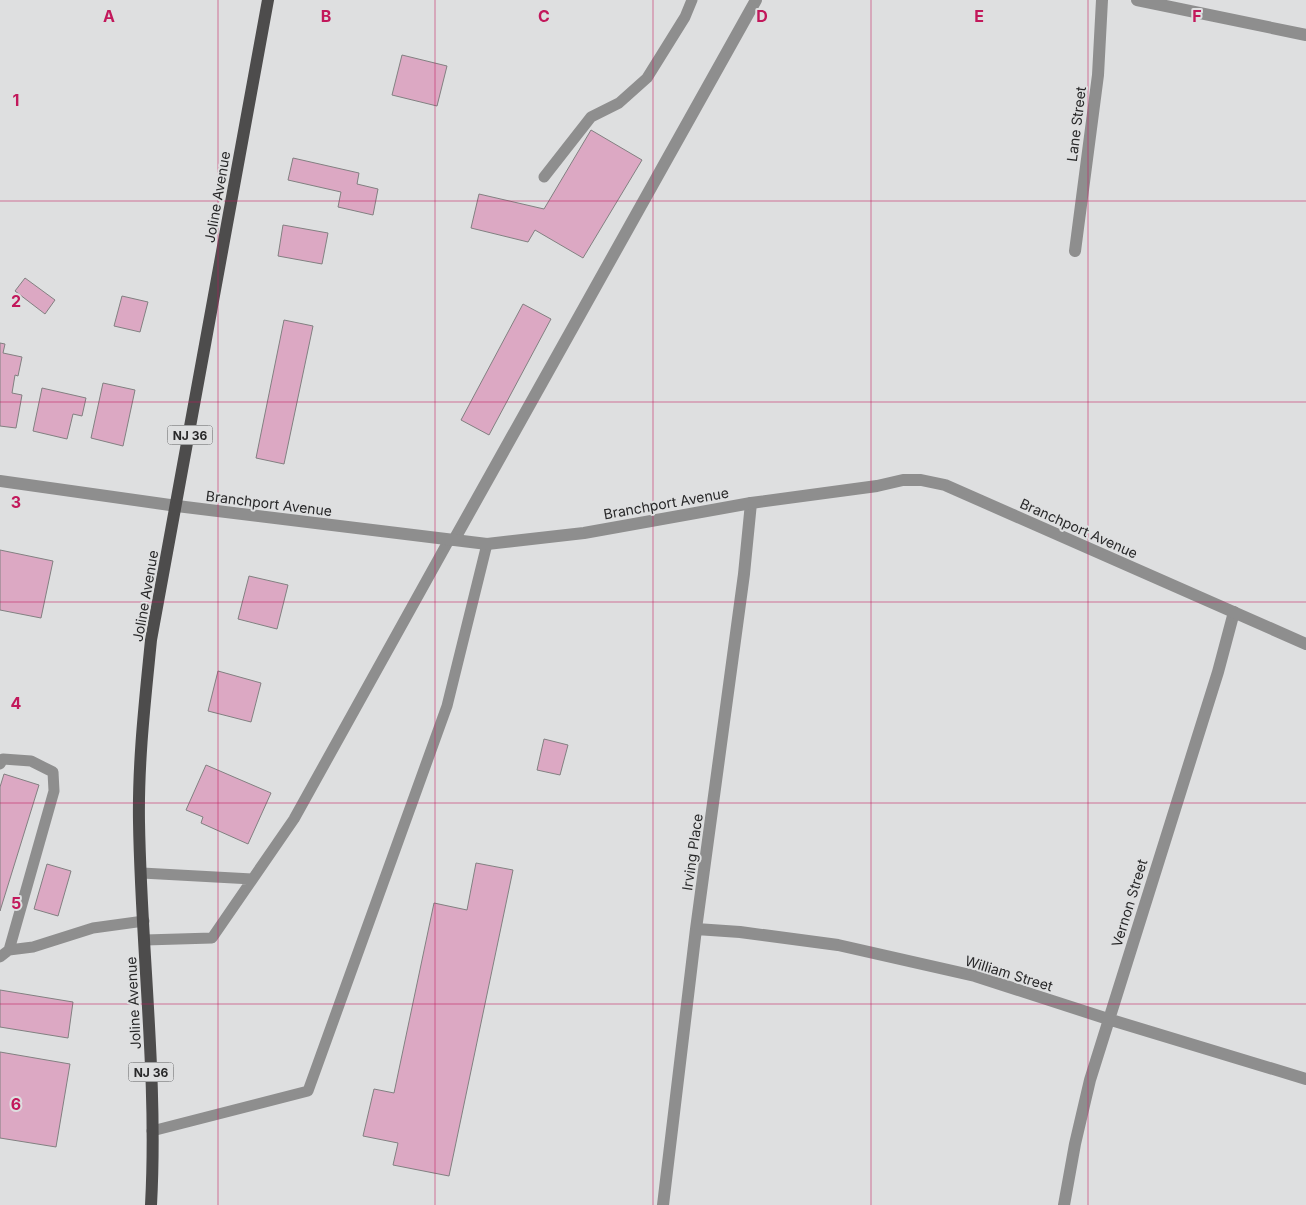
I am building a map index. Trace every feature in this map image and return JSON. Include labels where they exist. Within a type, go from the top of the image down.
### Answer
[{"type":"main road","name":"Joline Avenue","points":[[151,1205],[152,1091],[139,821],[141,738],[151,640],[268,0]]},
{"type":"street","points":[[452,540],[756,0]]},
{"type":"street","name":"Lane Street","points":[[1075,251],[1098,76],[1102,0]]},
{"type":"street","points":[[1137,0],[1306,35]]},
{"type":"street","name":"Branchport Avenue","points":[[0,480],[177,506],[487,544],[584,532],[751,503],[877,486],[904,480],[921,480],[945,485],[1306,644]]},
{"type":"street","name":"Irving Place","points":[[663,1205],[696,929],[743,583],[751,503]]},
{"type":"street","name":"Vernon Street","points":[[1064,1205],[1084,1107],[1108,1019],[1218,672],[1234,612]]},
{"type":"street","name":"William Street","points":[[696,929],[740,932],[838,945],[976,976],[1108,1019],[1306,1079]]},
{"type":"lane","points":[[544,177],[591,116],[619,103],[647,78],[684,18],[692,0]]},
{"type":"lane","points":[[145,940],[212,938],[294,819],[452,540]]},
{"type":"lane","points":[[152,1131],[308,1091],[448,706],[487,544]]},
{"type":"lane","points":[[0,764],[3,759],[31,761],[53,772],[54,791],[4,953],[33,947],[93,928],[144,922]]},
{"type":"lane","points":[[142,873],[252,879]]},
{"type":"building","points":[[402,55],[447,66],[437,106],[392,95]]},
{"type":"building","points":[[591,130],[642,160],[583,258],[535,230],[528,242],[471,228],[479,194],[544,209]]},
{"type":"building","points":[[293,158],[359,173],[357,184],[378,189],[373,215],[338,207],[341,192],[288,180]]},
{"type":"building","points":[[283,225],[328,233],[322,264],[278,256]]},
{"type":"building","points":[[25,278],[55,300],[45,314],[15,291]]},
{"type":"building","points":[[122,296],[148,302],[140,332],[114,326]]},
{"type":"building","points":[[523,304],[551,319],[489,435],[461,420]]},
{"type":"building","points":[[284,320],[313,326],[284,464],[256,458]]},
{"type":"building","points":[[0,343],[5,344],[3,353],[22,357],[18,376],[15,375],[12,393],[22,395],[16,428],[0,426]]},
{"type":"building","points":[[103,383],[135,390],[123,446],[91,438]]},
{"type":"building","points":[[42,388],[86,398],[82,416],[73,414],[67,439],[33,431]]},
{"type":"building","points":[[0,550],[53,561],[41,618],[0,610]]},
{"type":"building","points":[[249,576],[288,585],[277,629],[238,619]]},
{"type":"building","points":[[218,671],[261,683],[251,722],[208,711]]},
{"type":"building","points":[[544,739],[568,745],[560,775],[537,770]]},
{"type":"building","points":[[206,765],[271,793],[248,844],[201,823],[203,817],[186,810]]},
{"type":"building","points":[[4,774],[39,785],[0,911],[0,787]]},
{"type":"building","points":[[476,863],[513,870],[449,1176],[393,1165],[398,1143],[363,1136],[374,1089],[394,1093],[434,903],[467,910]]},
{"type":"building","points":[[47,864],[71,871],[58,916],[34,909]]},
{"type":"building","points":[[0,990],[73,1002],[68,1038],[0,1027]]},
{"type":"building","points":[[0,1052],[70,1064],[56,1147],[0,1138]]}]
